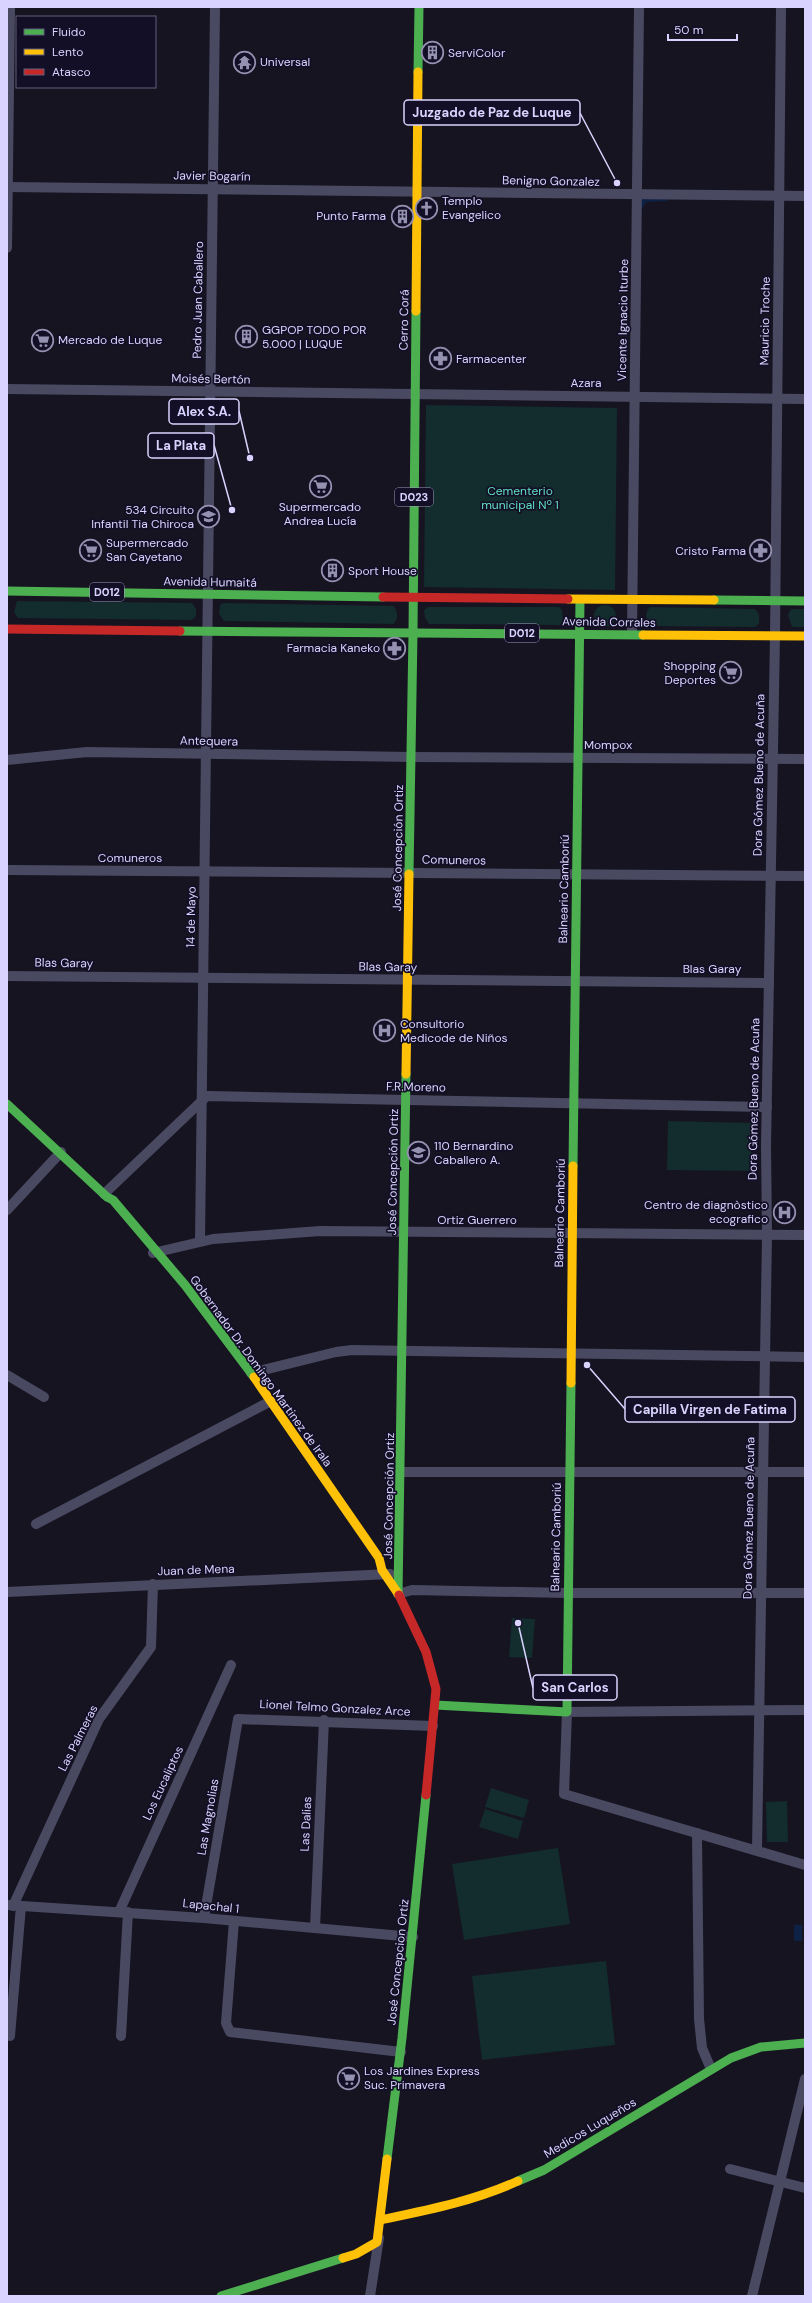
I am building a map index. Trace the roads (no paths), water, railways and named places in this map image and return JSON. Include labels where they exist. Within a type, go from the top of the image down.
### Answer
[{"type":"street","points":[[7,248],[10,7]]},
{"type":"street","name":"Pedro Juan Caballero","points":[[208,593],[215,7]]},
{"type":"street","name":"Cerro Corá","points":[[412,632],[414,598],[419,7]]},
{"type":"street","name":"Vicente Ignacio Iturbe","points":[[632,634],[639,7]]},
{"type":"street","name":"Mauricio Troche","points":[[775,636],[781,7]]},
{"type":"street","name":"Javier Bogarín","points":[[7,187],[417,192]]},
{"type":"street","name":"Benigno Gonzalez","points":[[417,192],[805,196]]},
{"type":"street","name":"Moisés Bertón","points":[[7,389],[415,395]]},
{"type":"street","name":"Azara","points":[[415,395],[635,396],[805,399]]},
{"type":"street","name":"Avenida Humaitá","points":[[7,591],[208,593],[414,598]]},
{"type":"street","name":"14 de Mayo","points":[[200,1241],[208,593]]},
{"type":"street","name":"Avenida Corrales","points":[[414,598],[805,601]]},
{"type":"street","name":"Balneario Camboriú","points":[[580,600],[567,1712],[564,1794],[697,1833]]},
{"type":"street","name":"D012","points":[[7,629],[412,632]]},
{"type":"street","name":"Avenida Corrales","points":[[412,632],[805,636]]},
{"type":"street","name":"José Concepción Ortiz","points":[[412,632],[405,1232],[400,1558],[398,1594],[418,1635],[431,1668],[436,1689],[435,1705]]},
{"type":"street","name":"Dora Gómez Bueno de Acuña","points":[[757,1849],[775,636]]},
{"type":"street","name":"Antequera","points":[[7,760],[87,752],[411,757]]},
{"type":"street","name":"Mompox","points":[[411,757],[805,759]]},
{"type":"street","name":"Comuneros","points":[[7,870],[805,876]]},
{"type":"street","name":"Blas Garay","points":[[7,976],[769,983]]},
{"type":"street","name":"F.R.Moreno","points":[[202,1099],[207,1096],[767,1107]]},
{"type":"street","points":[[105,1196],[202,1099]]},
{"type":"street","name":"Gobernador Dr. Domingo Martinez de Irala","points":[[7,1104],[61,1152],[105,1196],[108,1205],[155,1253],[251,1373],[267,1403]]},
{"type":"street","points":[[7,1210],[61,1152]]},
{"type":"street","name":"Ortiz Guerrero","points":[[155,1253],[200,1241],[320,1231],[805,1235]]},
{"type":"street","name":"Gobernador Dr. Domingo Martinez de Irala","points":[[155,1253],[267,1403],[379,1558],[384,1573],[398,1594]]},
{"type":"street","points":[[251,1373],[336,1352],[403,1350],[805,1357]]},
{"type":"street","points":[[7,1374],[44,1396]]},
{"type":"street","points":[[36,1524],[267,1403]]},
{"type":"street","points":[[401,1472],[805,1472]]},
{"type":"street","points":[[384,1573],[395,1570],[400,1558]]},
{"type":"street","name":"Juan de Mena","points":[[7,1592],[384,1573]]},
{"type":"street","name":"Las Palmeras","points":[[10,2036],[14,1906],[99,1719],[151,1648],[153,1584]]},
{"type":"street","points":[[398,1594],[412,1590],[568,1593],[805,1593]]},
{"type":"street","name":"Los Eucaliptos","points":[[124,1912],[231,1665]]},
{"type":"street","points":[[435,1705],[567,1712],[805,1710]]},
{"type":"street","name":"José Concepcion Ortiz","points":[[379,2234],[401,2052],[435,1705]]},
{"type":"street","name":"Lionel Telmo Gonzalez Arce","points":[[238,1720],[243,1717],[433,1726]]},
{"type":"street","name":"Las Magnolias","points":[[204,1918],[238,1720]]},
{"type":"street","name":"Las Dalias","points":[[315,1928],[324,1720]]},
{"type":"street","points":[[711,2069],[702,2048],[699,2019],[697,1833],[757,1849],[805,1865]]},
{"type":"street","name":"Lapachal 1","points":[[14,1906],[204,1918],[234,1922],[413,1937]]},
{"type":"street","points":[[121,2036],[124,1912]]},
{"type":"street","points":[[234,1922],[226,2023],[230,2032],[401,2052]]},
{"type":"street","name":"Medicos Luqueños","points":[[380,2220],[460,2203],[516,2184],[550,2166],[711,2069],[746,2052],[761,2047],[805,2043]]},
{"type":"street","points":[[752,2296],[805,2079]]},
{"type":"street","points":[[730,2169],[805,2188]]},
{"type":"street","points":[[221,2296],[356,2254],[377,2242],[379,2234]]},
{"type":"street","points":[[370,2296],[379,2234]]},
{"type":"water","points":[[638,197],[669,198],[667,201],[646,202],[640,212]]},
{"type":"water","points":[[794,1925],[802,1925],[802,1941],[794,1941]]},
{"type":"place","name":"ServiColor","points":[[433,53]]},
{"type":"place","name":"Universal","points":[[244,62]]},
{"type":"place","name":"Juzgado de Paz de Luque","points":[[617,183]]},
{"type":"place","name":"Templo Evangelico","points":[[426,208]]},
{"type":"place","name":"Punto Farma","points":[[402,216]]},
{"type":"place","name":"GGPOP TODO POR 5.000 | LUQUE","points":[[247,337]]},
{"type":"place","name":"Mercado de Luque","points":[[42,340]]},
{"type":"place","name":"Farmacenter","points":[[440,359]]},
{"type":"place","name":"Alex S.A.","points":[[250,458]]},
{"type":"place","name":"Supermercado Andrea Lucía","points":[[320,486]]},
{"type":"place","name":"La Plata","points":[[232,510]]},
{"type":"place","name":"534 Circuito Infantil Tia Chiroca","points":[[209,517]]},
{"type":"place","name":"Supermercado San Cayetano","points":[[91,550]]},
{"type":"place","name":"Cristo Farma","points":[[761,551]]},
{"type":"place","name":"Sport House","points":[[332,571]]},
{"type":"place","name":"Farmacia Kaneko","points":[[395,648]]},
{"type":"place","name":"Shopping Deportes","points":[[731,673]]},
{"type":"place","name":"Consultorio Medicode de Niños","points":[[385,1031]]},
{"type":"place","name":"110 Bernardino Caballero A.","points":[[418,1153]]},
{"type":"place","name":"Centro de diagnòstico ecografico","points":[[784,1212]]},
{"type":"place","name":"Capilla Virgen de Fatima","points":[[587,1365]]},
{"type":"place","name":"San Carlos","points":[[518,1623]]},
{"type":"place","name":"Los Jardines Express Suc. Primavera","points":[[349,2078]]},
{"type":"park label","name":"Cementerio municipal Nº 1","points":[[520,498]]}]
